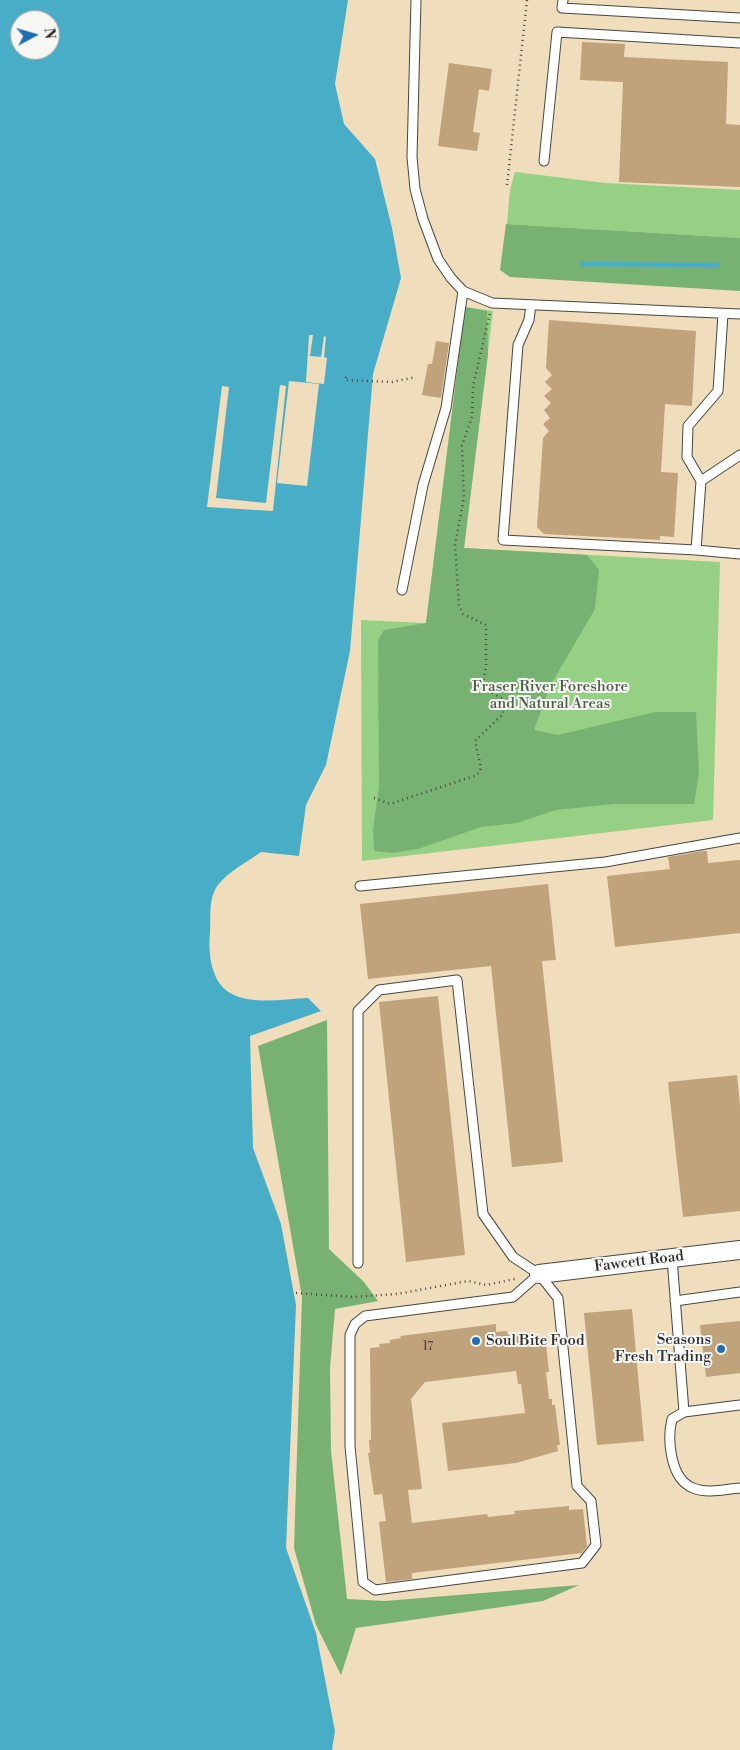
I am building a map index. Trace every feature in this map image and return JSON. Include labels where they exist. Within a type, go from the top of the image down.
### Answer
[{"type":"street","name":"Fawcett Road","points":[[539,1274],[740,1250]]},
{"type":"lane","points":[[416,0],[416,67],[412,157],[415,189],[423,220],[438,259],[463,291],[492,303],[740,314]]},
{"type":"lane","points":[[563,0],[562,8],[740,18]]},
{"type":"lane","points":[[544,161],[557,32],[740,43]]},
{"type":"lane","points":[[402,590],[423,485],[446,408],[463,291]]},
{"type":"lane","points":[[531,305],[529,320],[518,345],[503,540],[740,554]]},
{"type":"lane","points":[[696,550],[701,482],[687,457],[688,426],[718,391],[723,314]]},
{"type":"lane","points":[[701,482],[740,455]]},
{"type":"lane","points":[[360,886],[605,862],[740,838]]},
{"type":"lane","points":[[358,1264],[358,1012],[380,990],[457,980],[483,1214],[513,1257],[539,1274],[558,1298],[577,1486],[591,1501],[596,1545],[582,1563],[375,1590],[363,1582],[350,1446],[350,1334],[355,1324],[365,1316],[512,1297],[539,1274]]},
{"type":"lane","points":[[672,1258],[684,1412]]},
{"type":"lane","points":[[675,1301],[740,1292]]},
{"type":"lane","points":[[740,1405],[684,1412],[672,1419],[668,1436],[675,1466],[681,1478],[694,1489],[709,1491],[740,1488]]},
{"type":"path","points":[[507,185],[527,0]]},
{"type":"path","points":[[374,798],[390,804],[477,775],[481,768],[475,741],[503,714],[503,699],[482,687],[486,667],[486,625],[463,614],[459,605],[455,545],[464,497],[462,446],[472,417],[473,386],[492,303]]},
{"type":"path","points":[[346,377],[345,380],[392,382],[416,377]]},
{"type":"path","points":[[296,1293],[353,1297],[397,1294],[468,1281],[486,1285],[539,1274]]},
{"type":"green space","points":[[515,172],[605,183],[740,190],[740,238],[507,224],[510,190]]},
{"type":"green space","points":[[506,224],[740,238],[740,291],[510,277],[500,270]]},
{"type":"green space","name":"Fraser River Foreshore and Natural Areas","points":[[465,307],[493,311],[464,548],[720,562],[713,820],[362,861],[361,620],[426,623]]},
{"type":"green space","name":"Fraser River Foreshore and Natural Areas","points":[[465,307],[487,311],[488,354],[464,548],[587,555],[599,570],[595,609],[550,686],[534,730],[558,735],[655,712],[696,712],[699,772],[694,804],[614,804],[556,810],[517,823],[481,827],[418,849],[393,853],[374,851],[373,830],[379,787],[378,640],[384,630],[426,623]]},
{"type":"green space","points":[[327,1020],[329,1249],[364,1282],[378,1301],[335,1309],[330,1368],[331,1451],[347,1599],[385,1601],[579,1585],[543,1601],[356,1628],[341,1675],[316,1625],[294,1548],[302,1297],[258,1046]]},
{"type":"water","points":[[0,0],[348,0],[335,84],[344,124],[375,159],[392,228],[401,278],[373,374],[350,651],[326,765],[306,805],[299,856],[261,852],[222,880],[215,890],[211,902],[210,950],[212,967],[219,983],[225,989],[241,997],[259,1000],[308,998],[321,1011],[250,1036],[253,1148],[281,1224],[296,1305],[286,1548],[316,1633],[335,1731],[332,1750],[0,1750]]},
{"type":"pier","points":[[309,335],[313,335],[310,356],[321,357],[324,336],[326,337],[324,357],[327,358],[324,384],[306,382]]},
{"type":"pier","points":[[289,381],[319,384],[307,486],[277,483]]},
{"type":"pier","points":[[280,385],[286,386],[273,511],[207,507],[222,386],[229,387],[216,498],[266,503]]},
{"type":"building","points":[[582,42],[625,44],[624,57],[728,62],[726,124],[740,125],[740,187],[619,182],[623,82],[580,80]]},
{"type":"building","points":[[449,63],[492,69],[489,91],[479,89],[473,132],[480,133],[477,151],[438,146]]},
{"type":"building","points":[[549,320],[696,331],[692,406],[665,404],[661,472],[678,473],[674,537],[660,536],[660,540],[544,534],[537,527],[543,438],[549,431],[543,424],[550,418],[544,410],[551,403],[544,396],[552,389],[545,382],[552,375],[546,368]]},
{"type":"building","points":[[436,341],[449,343],[441,398],[422,395],[428,364],[432,364]]},
{"type":"building","points":[[707,851],[708,863],[740,860],[740,933],[615,947],[607,876],[670,869],[668,857]]},
{"type":"building","points":[[548,884],[556,960],[542,961],[563,1162],[512,1167],[491,966],[368,979],[360,904]]},
{"type":"building","points":[[438,996],[465,1255],[406,1262],[379,1002]]},
{"type":"building","points":[[737,1075],[740,1105],[740,1211],[683,1217],[668,1082]]},
{"type":"building","points":[[632,1309],[644,1441],[597,1445],[584,1313]]},
{"type":"building","name":"Seasons Fresh Trading","points":[[740,1321],[740,1373],[706,1377],[700,1325]]},
{"type":"building","points":[[496,1324],[496,1332],[507,1331],[508,1335],[518,1333],[519,1337],[530,1335],[530,1338],[542,1336],[543,1345],[546,1344],[549,1372],[546,1372],[549,1399],[552,1399],[552,1405],[555,1405],[560,1445],[557,1445],[558,1451],[516,1463],[448,1471],[442,1423],[525,1413],[521,1384],[518,1384],[516,1371],[425,1382],[411,1399],[422,1489],[408,1490],[412,1523],[487,1514],[488,1517],[515,1514],[514,1511],[569,1506],[569,1510],[583,1509],[587,1546],[582,1553],[412,1573],[412,1579],[386,1582],[379,1522],[386,1521],[382,1494],[374,1495],[368,1453],[370,1453],[369,1440],[371,1440],[370,1348],[380,1347],[379,1344],[390,1343],[390,1340],[401,1338],[400,1336]]},
{"type":"waterway","points":[[582,264],[717,265]]},
{"type":"place","name":"Soul Bite Food","points":[[476,1341]]},
{"type":"place","name":"Seasons Fresh Trading","points":[[721,1349]]}]
